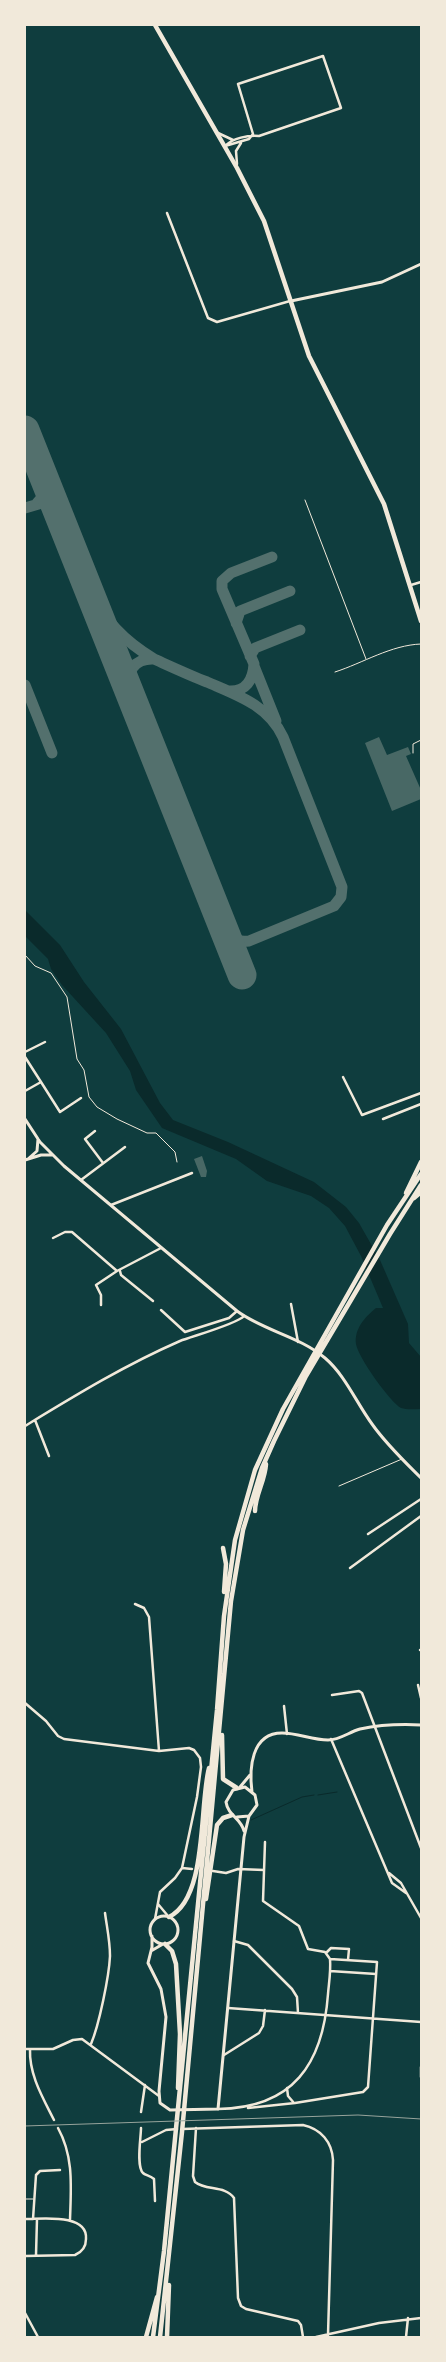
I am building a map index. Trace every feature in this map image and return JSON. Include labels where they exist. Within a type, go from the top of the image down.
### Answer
[{"type":"main road","points":[[155,25],[225,146],[269,231],[309,356],[378,490],[421,620]]},
{"type":"main road","points":[[403,1201],[421,1162]]},
{"type":"main road","points":[[154,2336],[176,2132],[225,1605],[235,1540],[245,1498],[268,1438],[301,1374],[403,1201],[421,1174]]},
{"type":"main road","points":[[160,2336],[170,2259],[236,1561],[254,1492],[266,1459],[306,1376],[421,1185]]},
{"type":"main road","points":[[409,1203],[421,1192]]},
{"type":"main road","points":[[255,1511],[255,1502],[265,1475],[266,1459]]},
{"type":"main road","points":[[223,1548],[226,1564],[225,1605]]},
{"type":"main road","points":[[222,1718],[222,1775],[225,1782],[238,1788]]},
{"type":"main road","points":[[168,1916],[180,1910],[193,1881],[205,1786],[212,1757]]},
{"type":"main road","points":[[203,1908],[208,1891],[217,1825],[223,1818],[232,1815]]},
{"type":"main road","points":[[164,1944],[172,1951],[176,1964],[180,2034],[177,2078],[179,2095]]},
{"type":"main road","points":[[167,2336],[170,2259]]},
{"type":"main road","points":[[146,2336],[161,2283]]},
{"type":"street","points":[[225,146],[235,140],[252,135],[259,136],[341,108],[323,56],[238,84],[253,128],[252,135],[250,139],[225,146]]},
{"type":"street","points":[[217,133],[235,140]]},
{"type":"street","points":[[237,168],[235,153],[242,142]]},
{"type":"street","points":[[167,213],[205,314],[217,322],[291,301],[382,282],[421,264]]},
{"type":"street","points":[[410,585],[421,582]]},
{"type":"street","points":[[25,1052],[45,1042]]},
{"type":"street","points":[[25,1057],[60,1112],[81,1098]]},
{"type":"street","points":[[343,1077],[362,1115],[421,1093]]},
{"type":"street","points":[[25,1092],[41,1082]]},
{"type":"street","points":[[383,1119],[421,1104]]},
{"type":"street","points":[[25,1119],[53,1155],[237,1311],[264,1328],[298,1342],[316,1352],[333,1366],[372,1424],[421,1478]]},
{"type":"street","points":[[95,1131],[85,1138],[104,1163]]},
{"type":"street","points":[[36,1153],[38,1138]]},
{"type":"street","points":[[81,1180],[125,1147]]},
{"type":"street","points":[[25,1160],[46,1148]]},
{"type":"street","points":[[41,1155],[46,1148]]},
{"type":"street","points":[[25,1160],[41,1155],[53,1155]]},
{"type":"street","points":[[111,1205],[192,1173]]},
{"type":"street","points":[[53,1238],[65,1232],[72,1232],[153,1301]]},
{"type":"street","points":[[101,1305],[101,1295],[96,1285],[161,1248]]},
{"type":"street","points":[[291,1304],[298,1342]]},
{"type":"street","points":[[161,1310],[185,1332],[229,1318],[237,1311]]},
{"type":"street","points":[[25,1426],[96,1382],[137,1360],[195,1335],[236,1322],[244,1316]]},
{"type":"street","points":[[35,1420],[49,1456]]},
{"type":"street","points":[[368,1534],[421,1499]]},
{"type":"street","points":[[350,1568],[421,1516]]},
{"type":"street","points":[[135,1604],[144,1608],[149,1617],[159,1752]]},
{"type":"street","points":[[418,1685],[421,1698]]},
{"type":"street","points":[[332,1695],[360,1691],[421,1848]]},
{"type":"street","points":[[25,1703],[46,1720],[58,1736],[64,1739],[159,1752],[189,1748],[194,1750],[200,1758],[201,1767],[197,1797],[182,1868],[175,1878],[160,1892],[155,1919],[150,1927],[152,1936],[148,1963],[161,1989],[166,2017],[159,2096],[162,2106],[170,2110],[246,2107],[269,2099],[287,2088],[305,2070],[316,2053],[324,2031],[327,2014],[330,1959],[326,1953],[308,1949],[299,1926],[264,1903],[262,1896],[265,1842]]},
{"type":"street","points":[[284,1706],[287,1734]]},
{"type":"street","points":[[218,2109],[244,1833],[249,1816],[257,1805],[252,1792],[250,1774],[252,1756],[258,1745],[271,1735],[287,1734],[331,1740],[358,1730],[421,1725]]},
{"type":"street","points":[[331,1740],[392,1883],[406,1893]]},
{"type":"street","points":[[249,1816],[238,1818],[232,1815],[227,1807],[227,1798],[250,1774]]},
{"type":"street","points":[[238,1788],[252,1792]]},
{"type":"street","points":[[238,1818],[244,1833]]},
{"type":"street","points":[[182,1868],[192,1869]]},
{"type":"street","points":[[213,1872],[241,1869],[264,1870]]},
{"type":"street","points":[[388,1872],[401,1883],[421,1918]]},
{"type":"street","points":[[151,1951],[174,1940],[178,1932],[176,1923],[157,1903]]},
{"type":"street","points":[[91,2044],[97,2027],[109,1966],[109,1936],[105,1913]]},
{"type":"street","points":[[155,1919],[168,1916]]},
{"type":"street","points":[[152,1936],[164,1944]]},
{"type":"street","points":[[234,1941],[248,1945],[292,1989],[297,1997],[298,2012]]},
{"type":"street","points":[[326,1953],[331,1948],[349,1949],[348,1960]]},
{"type":"street","points":[[246,2107],[249,2109],[295,2103],[362,2092],[368,2087],[377,1962],[330,1959]]},
{"type":"street","points":[[330,1971],[376,1974]]},
{"type":"street","points":[[228,2008],[421,2022]]},
{"type":"street","points":[[223,2055],[259,2033],[263,2026],[265,2010]]},
{"type":"street","points":[[25,2049],[53,2049],[78,2039],[91,2044],[159,2096]]},
{"type":"street","points":[[30,2049],[30,2063],[35,2080],[54,2120]]},
{"type":"street","points":[[421,2067],[421,2077]]},
{"type":"street","points":[[141,2112],[145,2085]]},
{"type":"street","points":[[287,2088],[288,2096],[295,2103]]},
{"type":"street","points":[[142,2142],[169,2129],[303,2125],[313,2128],[325,2138],[331,2149],[333,2160],[328,2335]]},
{"type":"street","points":[[58,2128],[68,2150],[71,2164],[70,2220]]},
{"type":"street","points":[[141,2128],[142,2142],[139,2165],[143,2173],[154,2178],[155,2202]]},
{"type":"street","points":[[196,2128],[193,2176],[195,2182],[202,2186],[227,2192],[234,2198],[238,2298],[241,2306],[246,2309],[298,2321],[301,2325],[303,2337]]},
{"type":"street","points":[[33,2219],[35,2177],[38,2172],[60,2170]]},
{"type":"street","points":[[25,2219],[70,2220],[79,2223],[85,2232],[86,2242],[82,2250],[70,2256],[25,2256]]},
{"type":"street","points":[[36,2256],[37,2219]]},
{"type":"street","points":[[25,2313],[38,2337]]},
{"type":"street","points":[[406,2337],[408,2318]]},
{"type":"street","points":[[316,2337],[408,2318],[421,2318]]},
{"type":"lane","points":[[305,500],[366,659]]},
{"type":"lane","points":[[335,672],[366,659],[406,646],[421,644]]},
{"type":"lane","points":[[413,753],[414,743],[421,740]]},
{"type":"lane","points":[[339,1486],[402,1459]]},
{"type":"lane","points":[[25,2199],[33,2199]]},
{"type":"path","points":[[25,955],[35,966],[51,973],[67,997],[77,1059],[84,1070],[89,1098],[97,1106],[128,1125],[147,1133],[156,1133],[175,1152],[177,1162]]},
{"type":"water","points":[[25,910],[60,945],[84,982],[121,1029],[160,1103],[173,1120],[228,1142],[314,1182],[346,1207],[359,1223],[380,1260],[408,1324],[409,1343],[421,1357],[421,1409],[403,1409],[396,1404],[375,1379],[358,1350],[356,1339],[361,1324],[376,1308],[383,1308],[361,1256],[345,1226],[329,1208],[311,1196],[267,1181],[236,1159],[162,1128],[136,1090],[130,1071],[106,1033],[62,985],[51,969],[48,959],[25,936]]},
{"type":"building","points":[[379,737],[387,755],[408,747],[411,754],[406,756],[421,790],[421,799],[392,811],[365,743]]},
{"type":"building","points":[[202,1156],[207,1171],[206,1177],[201,1177],[194,1159]]},
{"type":"waterway","points":[[318,1795],[337,1792]]},
{"type":"waterway","points":[[251,1820],[302,1797],[314,1795]]},
{"type":"taxiway","points":[[37,503],[44,495],[46,484]]},
{"type":"taxiway","points":[[25,508],[42,503],[57,509]]},
{"type":"taxiway","points":[[229,691],[235,691],[248,684],[254,664],[222,589],[222,581],[231,573],[272,557]]},
{"type":"taxiway","points":[[89,589],[101,610],[116,629],[133,645],[154,659],[141,661],[133,667],[129,677],[129,690]]},
{"type":"taxiway","points":[[236,623],[240,611],[290,591]]},
{"type":"taxiway","points":[[250,656],[255,648],[300,630]]},
{"type":"taxiway","points":[[154,659],[251,702],[277,726],[342,887],[341,897],[334,906],[249,941],[236,940],[223,925]]},
{"type":"taxiway","points":[[254,666],[276,721]]},
{"type":"taxiway","points":[[25,685],[52,753]]},
{"type":"runway","points":[[25,430],[242,975]]},
{"type":"railway","points":[[25,2126],[358,2115],[421,2119]]}]
